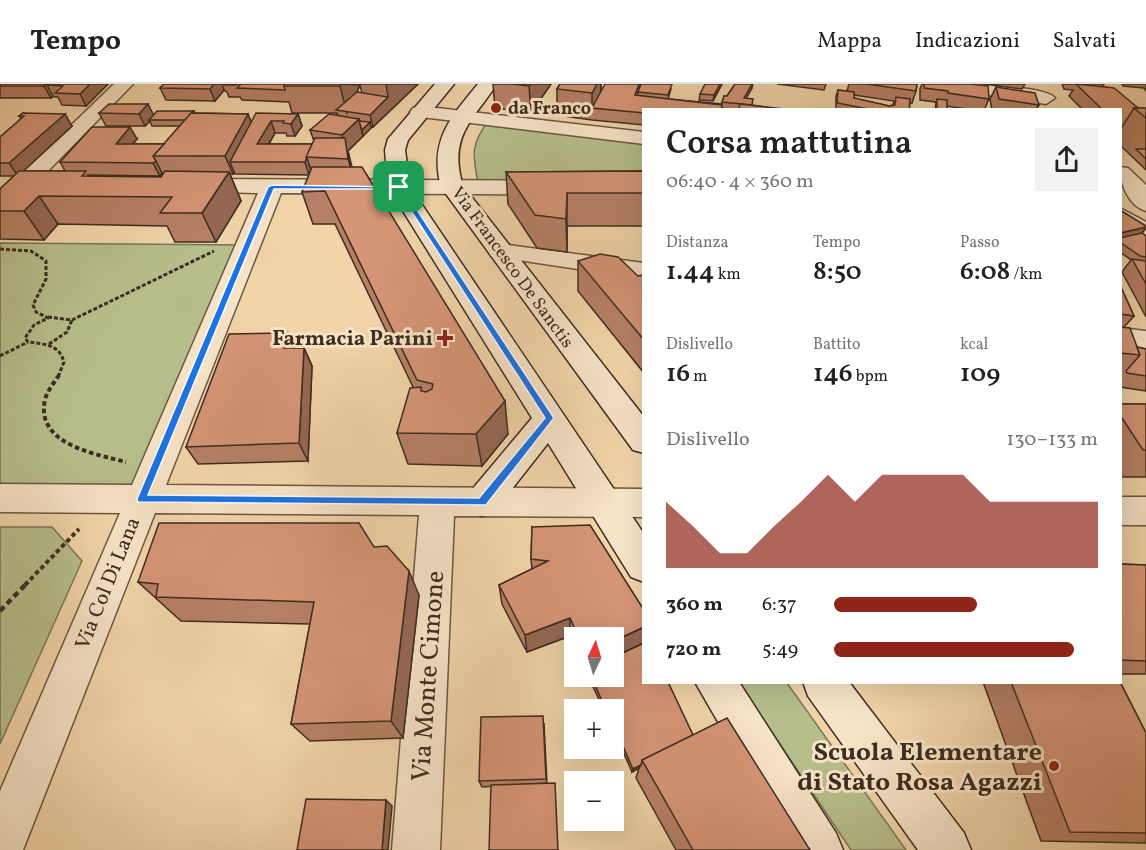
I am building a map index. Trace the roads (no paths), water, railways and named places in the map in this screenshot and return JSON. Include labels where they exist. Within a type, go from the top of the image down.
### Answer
[{"type":"street","points":[[0,207],[11,185],[124,84]]},
{"type":"street","points":[[445,84],[398,139],[395,150],[399,187],[642,563]]},
{"type":"street","name":"Via Francesco De Sanctis","points":[[488,84],[460,117],[447,147],[447,173],[452,187],[642,438]]},
{"type":"street","points":[[950,84],[1048,101]]},
{"type":"street","points":[[420,112],[642,138]]},
{"type":"street","points":[[1122,175],[1138,194]]},
{"type":"street","points":[[11,185],[57,186]]},
{"type":"street","points":[[164,186],[642,188]]},
{"type":"street","name":"Via Col Di Lana","points":[[0,847],[272,187]]},
{"type":"street","points":[[1122,216],[1146,232]]},
{"type":"street","points":[[500,251],[642,271]]},
{"type":"street","points":[[1122,337],[1146,340]]},
{"type":"street","points":[[482,502],[550,418]]},
{"type":"street","points":[[0,498],[642,503]]},
{"type":"street","name":"Via Monte Cimone","points":[[416,850],[438,502]]},
{"type":"street","points":[[1122,511],[1146,511]]},
{"type":"street","points":[[716,684],[819,850]]},
{"type":"street","points":[[824,684],[947,850]]},
{"type":"place","name":"da Franco","points":[[496,108]]},
{"type":"place","name":"Farmacia Parini","points":[[445,338]]},
{"type":"place","name":"Scuola Elementare di Stato Rosa Agazzi","points":[[1054,766]]}]
